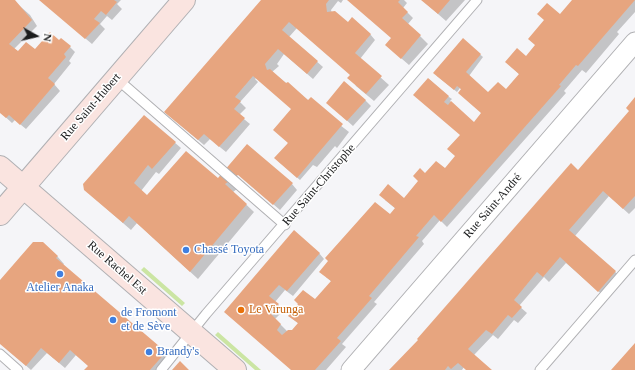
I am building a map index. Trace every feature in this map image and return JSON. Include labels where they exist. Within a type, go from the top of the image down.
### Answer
[{"type":"main road","name":"Rue Saint-Hubert","points":[[0,214],[184,0]]},
{"type":"main road","name":"Rue Rachel Est","points":[[0,167],[235,370]]},
{"type":"street","name":"Rue Saint-André","points":[[351,370],[635,42]]},
{"type":"lane","name":"Rue Saint-Christophe","points":[[162,370],[206,314],[285,225],[477,0]]},
{"type":"lane","points":[[116,78],[285,225]]},
{"type":"lane","points":[[540,370],[635,260]]},
{"type":"lane","points":[[0,354],[18,370]]},
{"type":"green space","points":[[144,267],[185,303],[182,306],[141,270]]},
{"type":"green space","points":[[218,332],[261,370],[255,370],[215,335]]},
{"type":"building","points":[[0,0],[15,0],[32,20],[9,44],[18,51],[26,42],[35,49],[50,32],[59,40],[61,38],[71,46],[64,54],[66,57],[48,78],[55,84],[20,125],[9,115],[6,118],[0,113]]},
{"type":"building","points":[[39,0],[114,0],[117,2],[106,15],[101,11],[94,19],[100,23],[85,39]]},
{"type":"building","points":[[261,0],[329,0],[326,4],[327,12],[335,11],[348,22],[352,17],[371,34],[355,53],[382,76],[366,94],[347,78],[350,75],[289,22],[282,30],[318,61],[307,74],[278,49],[265,64],[267,70],[270,69],[286,83],[288,82],[308,100],[311,97],[343,124],[297,178],[274,158],[288,143],[273,130],[291,109],[253,76],[235,97],[241,101],[234,109],[245,118],[219,147],[204,134],[198,140],[164,112]]},
{"type":"building","points":[[347,0],[400,0],[398,2],[408,12],[402,18],[421,35],[401,59],[385,45],[391,38]]},
{"type":"building","points":[[421,0],[450,0],[438,14]]},
{"type":"building","points":[[572,0],[635,0],[578,66],[576,65],[559,85],[561,86],[441,222],[434,215],[416,236],[419,237],[369,296],[372,298],[337,338],[341,341],[315,370],[291,370],[224,312],[294,230],[320,253],[287,291],[279,285],[269,296],[279,304],[270,313],[281,324],[277,330],[282,335],[288,330],[292,330],[298,323],[288,316],[298,304],[294,300],[303,290],[315,299],[331,281],[319,272],[328,261],[325,258],[375,202],[390,214],[395,208],[379,195],[388,184],[404,198],[418,181],[413,176],[420,168],[425,173],[436,161],[445,168],[455,156],[447,149],[460,135],[413,95],[428,78],[449,96],[444,102],[448,105],[451,101],[474,122],[481,113],[458,93],[461,89],[457,86],[454,90],[433,73],[463,38],[481,54],[466,72],[488,92],[498,82],[506,89],[519,74],[505,62],[517,48],[526,56],[535,45],[528,39],[544,20],[537,14],[547,3],[560,14]]},
{"type":"building","points":[[344,81],[366,100],[347,121],[326,103]]},
{"type":"building","points":[[635,97],[635,196],[623,209],[603,191],[569,230],[616,271],[598,292],[560,257],[543,277],[537,272],[514,300],[522,307],[512,318],[508,315],[492,334],[486,330],[468,349],[492,370],[466,370],[458,363],[451,369],[448,366],[445,370],[389,370],[418,340],[417,339],[571,163],[578,170],[629,111],[626,108]]},
{"type":"building","points":[[144,115],[176,142],[152,169],[148,165],[134,183],[147,195],[186,151],[218,178],[247,144],[293,183],[273,205],[238,175],[225,184],[247,204],[190,272],[129,216],[123,223],[84,190],[83,184]]},
{"type":"building","points":[[33,242],[43,242],[58,256],[56,258],[166,352],[150,370],[84,370],[88,366],[70,350],[59,363],[41,348],[26,366],[0,344],[0,280]]},
{"type":"building","points":[[635,343],[635,370],[611,370]]},
{"type":"building","points":[[180,361],[189,370],[172,370]]},
{"type":"place","name":"Chassé Toyota","points":[[186,250]]},
{"type":"place","name":"Atelier Anaka","points":[[60,274]]},
{"type":"place","name":"Le Virunga","points":[[241,310]]},
{"type":"place","name":"de Fromont et de Sève","points":[[113,320]]},
{"type":"place","name":"Brandy's","points":[[149,352]]}]
